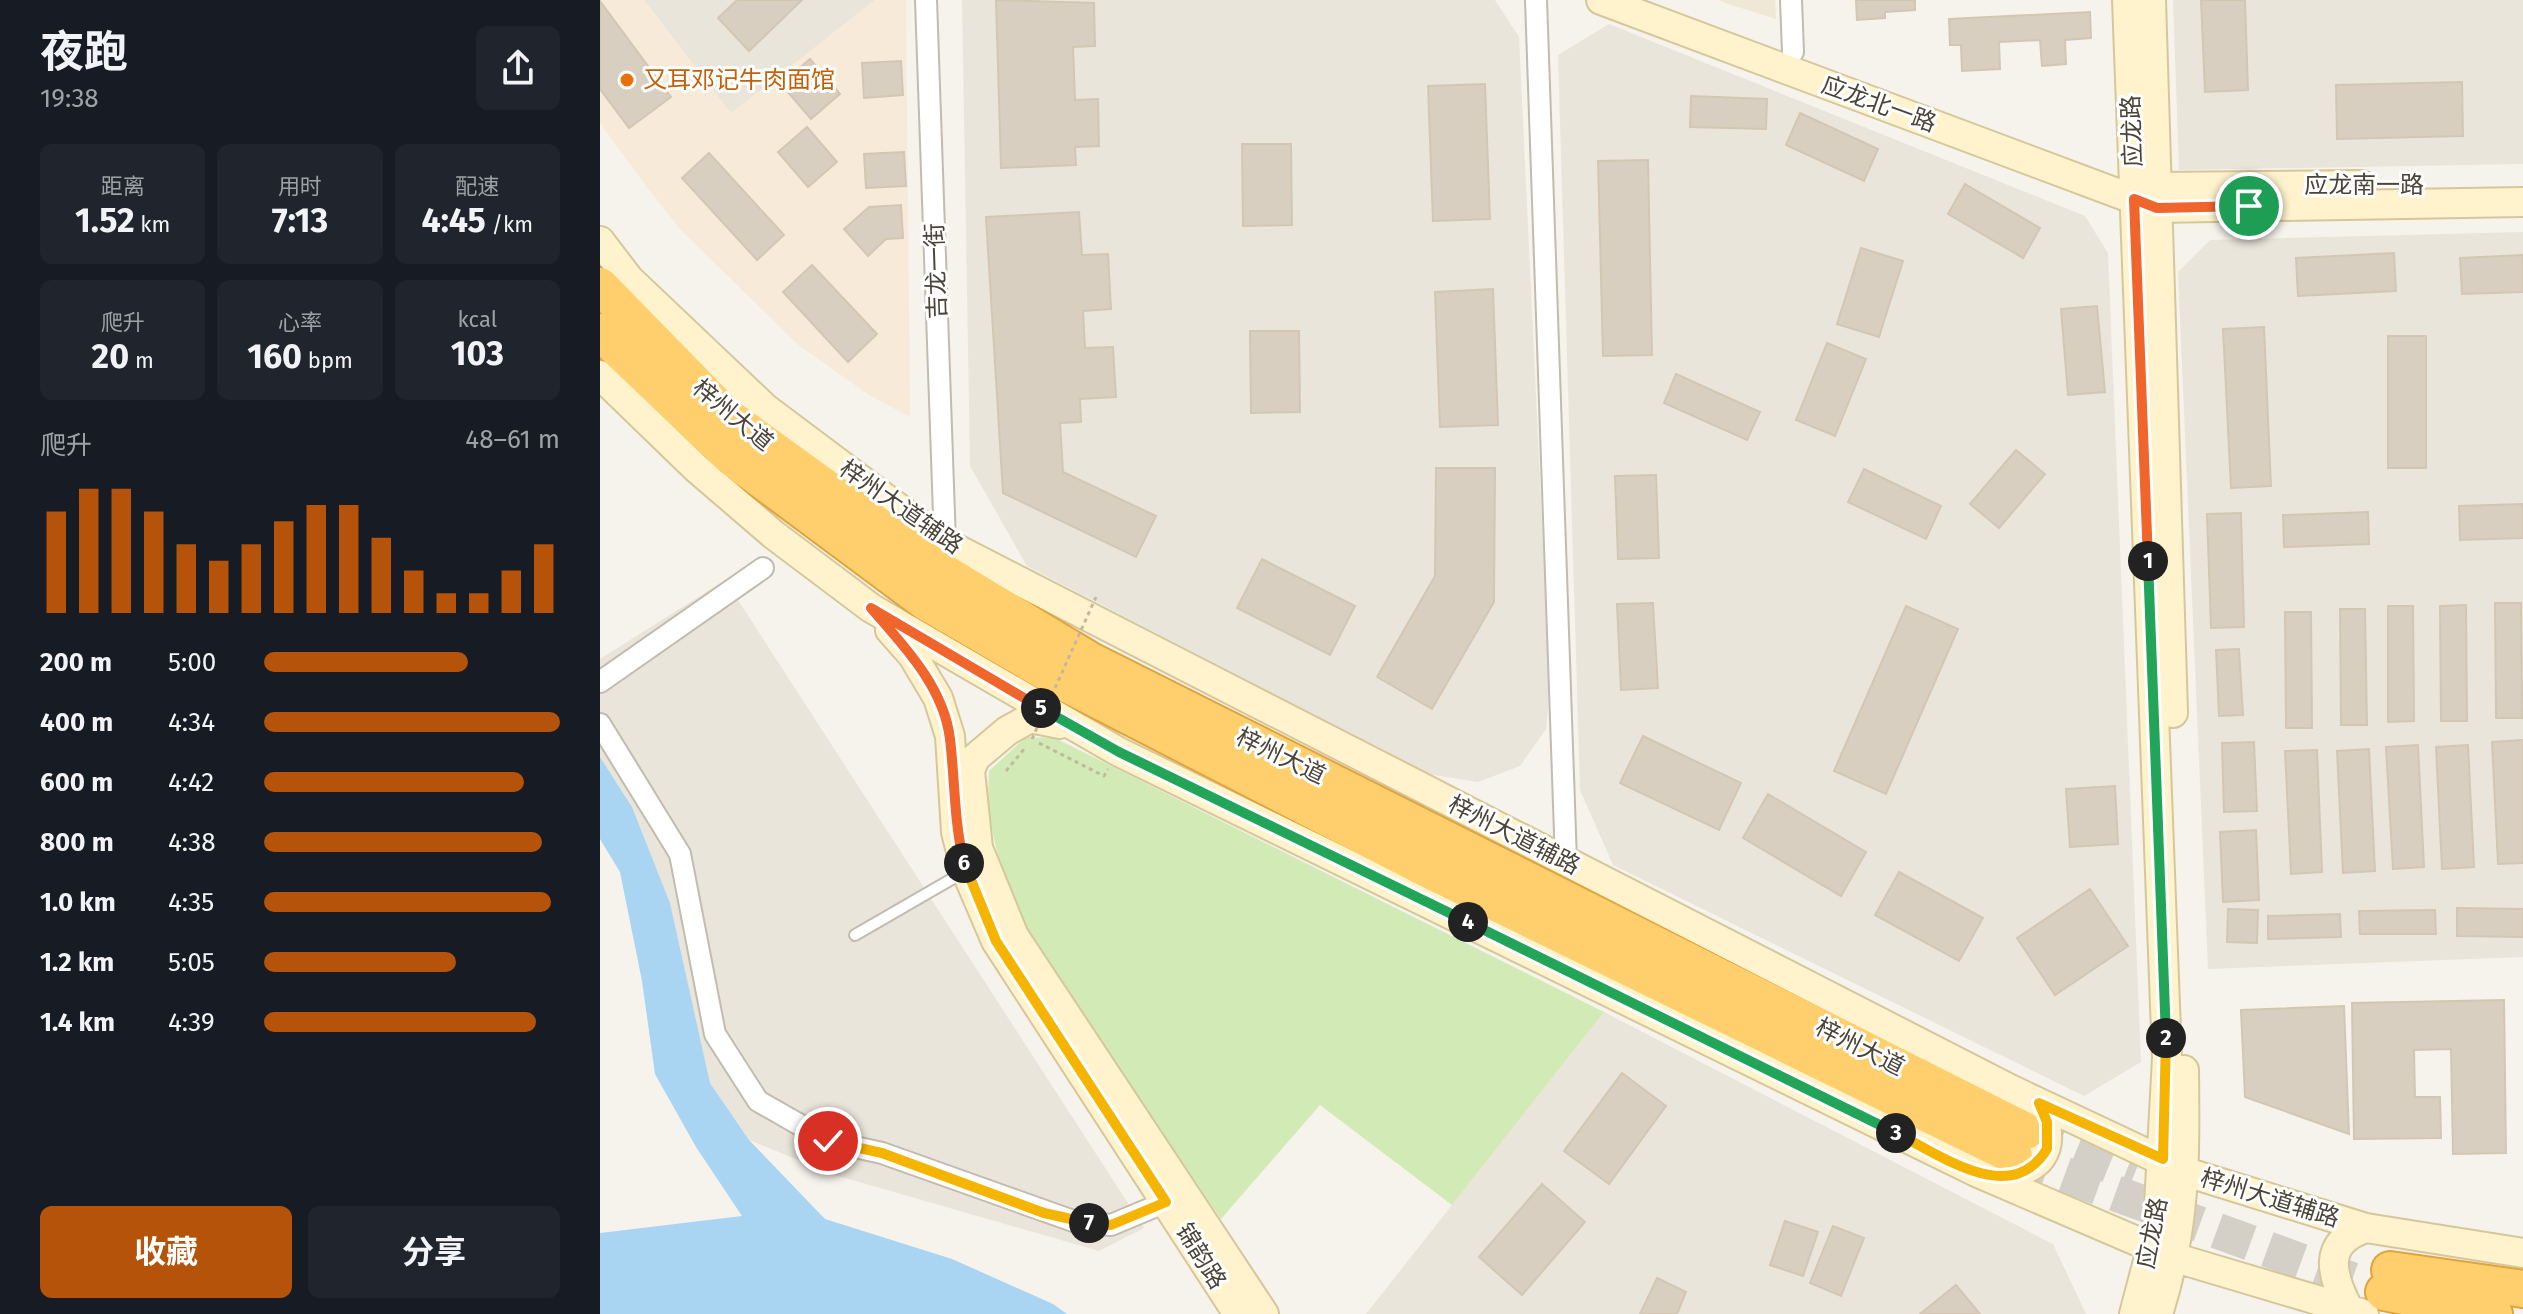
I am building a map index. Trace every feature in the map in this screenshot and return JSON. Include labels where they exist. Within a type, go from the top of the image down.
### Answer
[{"type":"highway","name":"梓州大道","points":[[607,309],[727,416],[938,569],[1089,660],[1290,760],[2017,1142]]},
{"type":"highway","name":"梓州大道","points":[[607,309],[731,457],[926,602],[1067,684],[1197,753],[1505,907],[2017,1142]]},
{"type":"highway","points":[[2372,1297],[2523,1289]]},
{"type":"highway","points":[[2372,1297],[2494,1314]]},
{"type":"main road","name":"应龙北一路","points":[[1601,0],[2145,194]]},
{"type":"main road","name":"应龙北一路","points":[[1657,0],[2145,194]]},
{"type":"main road","name":"应龙路","points":[[2127,0],[2145,194]]},
{"type":"main road","name":"应龙路","points":[[2151,0],[2145,194],[2167,1058],[2174,1166],[2158,1314]]},
{"type":"main road","name":"应龙南一路","points":[[2145,194],[2523,184]]},
{"type":"main road","name":"应龙南一路","points":[[2145,194],[2523,202]]},
{"type":"main road","name":"梓州大道辅路","points":[[600,241],[629,279],[777,416],[945,543],[1566,862],[2017,1142],[2164,1253],[2372,1297]]},
{"type":"main road","points":[[607,309],[777,416]]},
{"type":"main road","name":"梓州大道辅路","points":[[600,375],[696,468],[774,535],[871,608],[1139,762],[2017,1142],[2174,1166],[2366,1228],[2523,1253]]},
{"type":"main road","name":"锦韵路","points":[[871,608],[913,656],[938,698],[950,736],[956,832],[966,871],[996,941],[1238,1314]]},
{"type":"main road","points":[[1109,627],[1193,696],[1290,760]]},
{"type":"main road","name":"锦韵路","points":[[1073,726],[1030,718],[1007,731],[975,758],[970,771],[978,848],[1014,936],[1264,1314]]},
{"type":"main road","points":[[1139,762],[1505,907]]},
{"type":"main road","points":[[2366,1228],[2343,1240],[2334,1258],[2334,1281],[2372,1297]]},
{"type":"main road","name":"应龙路","points":[[2134,1314],[2164,1253]]},
{"type":"street","name":"吉龙一街","points":[[926,0],[945,543]]},
{"type":"street","points":[[1536,0],[1566,862]]},
{"type":"street","points":[[1791,0],[1793,52]]},
{"type":"street","points":[[600,682],[763,568]]},
{"type":"street","points":[[600,724],[680,854],[715,1034],[758,1101],[828,1141],[882,1153],[1076,1222],[1111,1225],[1166,1202]]},
{"type":"lane","points":[[855,935],[966,871]]},
{"type":"path","points":[[1006,771],[1032,739],[1096,597]]},
{"type":"path","points":[[1032,739],[1104,776]]},
{"type":"shaded area","points":[[600,0],[644,0],[731,113],[875,0],[906,0],[910,417],[869,395],[797,344],[680,229],[643,182],[600,123]]},
{"type":"shaded area","points":[[644,0],[875,0],[731,114]]},
{"type":"shaded area","points":[[962,0],[1495,0],[1519,37],[1550,690],[1546,729],[1520,766],[1478,782],[1428,774],[1027,566],[970,466]]},
{"type":"shaded area","points":[[1719,0],[1775,0],[1776,19],[1725,3]]},
{"type":"shaded area","points":[[2173,0],[2523,0],[2523,164],[2179,170]]},
{"type":"shaded area","points":[[1609,24],[2085,216],[2108,253],[2141,1062],[2084,1096],[1613,865],[1580,790],[1558,55]]},
{"type":"shaded area","points":[[2523,232],[2523,957],[2208,969],[2178,272],[2210,240]]},
{"type":"shaded area","points":[[725,580],[1144,1228],[1099,1251],[835,1175],[749,1140],[710,1083],[670,903],[632,807],[600,757],[600,659]]},
{"type":"shaded area","points":[[1604,1012],[2053,1244],[2086,1314],[1366,1314]]},
{"type":"green space","points":[[1026,737],[1055,738],[1604,1012],[1452,1205],[1320,1105],[1221,1219],[1030,941],[1021,920],[999,858],[988,794],[989,771]]},
{"type":"water","points":[[600,757],[632,807],[670,903],[710,1083],[749,1140],[825,1219],[952,1259],[1053,1304],[1067,1314],[600,1314],[600,1233],[742,1216],[696,1147],[655,1074],[642,981],[620,872],[600,839]]},
{"type":"building","points":[[737,0],[802,0],[749,51],[718,18]]},
{"type":"building","points":[[996,0],[1094,3],[1095,46],[1073,47],[1075,100],[1098,99],[1099,146],[1075,147],[1076,165],[1001,168]]},
{"type":"building","points":[[1856,0],[1915,0],[1915,10],[1885,12],[1885,18],[1857,20]]},
{"type":"building","points":[[2201,0],[2245,0],[2248,90],[2205,92]]},
{"type":"building","points":[[600,1],[671,97],[629,128],[600,89]]},
{"type":"building","points":[[2090,12],[2091,38],[2065,40],[2066,64],[2042,66],[2040,40],[1999,42],[2000,69],[1962,71],[1961,45],[1950,45],[1949,19]]},
{"type":"building","points":[[810,59],[840,94],[811,119],[781,84]]},
{"type":"building","points":[[901,61],[903,95],[864,98],[862,63]]},
{"type":"building","points":[[2462,82],[2463,136],[2337,139],[2336,85]]},
{"type":"building","points":[[1485,84],[1490,219],[1433,221],[1428,86]]},
{"type":"building","points":[[1691,96],[1767,99],[1766,129],[1690,127]]},
{"type":"building","points":[[1800,113],[1878,149],[1864,181],[1786,145]]},
{"type":"building","points":[[807,127],[837,162],[808,187],[778,152]]},
{"type":"building","points":[[1242,144],[1291,144],[1292,225],[1243,226]]},
{"type":"building","points":[[904,152],[906,186],[866,188],[864,154]]},
{"type":"building","points":[[709,153],[784,235],[757,260],[682,178]]},
{"type":"building","points":[[1648,160],[1652,355],[1603,356],[1598,161]]},
{"type":"building","points":[[1965,184],[2040,228],[2023,258],[1948,214]]},
{"type":"building","points":[[901,205],[903,238],[886,239],[868,256],[844,229],[869,207]]},
{"type":"building","points":[[1079,212],[1082,255],[1108,254],[1111,309],[1083,311],[1085,348],[1113,347],[1116,397],[1080,399],[1081,422],[1060,423],[1063,472],[1156,516],[1136,557],[1003,493],[986,217]]},
{"type":"building","points":[[1861,248],[1903,261],[1879,337],[1837,324]]},
{"type":"building","points":[[2394,253],[2396,291],[2298,296],[2296,258]]},
{"type":"building","points":[[2523,255],[2523,292],[2462,294],[2460,258]]},
{"type":"building","points":[[812,265],[877,334],[848,362],[783,292]]},
{"type":"building","points":[[1493,289],[1498,425],[1440,427],[1435,292]]},
{"type":"building","points":[[2097,306],[2105,392],[2068,395],[2061,309]]},
{"type":"building","points":[[2264,327],[2271,486],[2231,488],[2223,329]]},
{"type":"building","points":[[1250,331],[1299,331],[1300,412],[1251,413]]},
{"type":"building","points":[[2388,336],[2426,336],[2426,468],[2388,468]]},
{"type":"building","points":[[1827,343],[1866,359],[1835,436],[1796,420]]},
{"type":"building","points":[[1676,374],[1760,412],[1747,440],[1664,403]]},
{"type":"building","points":[[2016,450],[2045,474],[1999,528],[1970,504]]},
{"type":"building","points":[[1436,468],[1495,468],[1494,602],[1432,709],[1377,677],[1435,576]]},
{"type":"building","points":[[1864,469],[1941,506],[1926,539],[1848,502]]},
{"type":"building","points":[[1656,475],[1659,558],[1618,559],[1615,476]]},
{"type":"building","points":[[2523,504],[2523,538],[2460,540],[2459,506]]},
{"type":"building","points":[[2368,512],[2369,544],[2284,547],[2283,515]]},
{"type":"building","points":[[2241,513],[2244,627],[2211,628],[2207,514]]},
{"type":"building","points":[[1262,559],[1355,606],[1330,655],[1237,608]]},
{"type":"building","points":[[1653,603],[1658,688],[1621,690],[1617,604]]},
{"type":"building","points":[[2495,603],[2521,603],[2522,718],[2496,718]]},
{"type":"building","points":[[2466,605],[2467,721],[2441,721],[2440,606]]},
{"type":"building","points":[[1906,606],[1958,629],[1886,794],[1834,771]]},
{"type":"building","points":[[2388,606],[2413,606],[2414,721],[2388,722]]},
{"type":"building","points":[[2340,609],[2365,609],[2367,725],[2341,725]]},
{"type":"building","points":[[2285,612],[2311,612],[2312,728],[2286,728]]},
{"type":"building","points":[[2239,649],[2243,715],[2219,716],[2216,650]]},
{"type":"building","points":[[1643,736],[1741,783],[1719,830],[1620,783]]},
{"type":"building","points":[[2523,740],[2523,863],[2498,864],[2492,742]]},
{"type":"building","points":[[2254,742],[2257,811],[2224,812],[2222,743]]},
{"type":"building","points":[[2418,745],[2424,867],[2393,869],[2386,747]]},
{"type":"building","points":[[2468,745],[2474,867],[2442,869],[2436,747]]},
{"type":"building","points":[[2369,749],[2375,871],[2343,873],[2337,751]]},
{"type":"building","points":[[2317,750],[2322,872],[2291,874],[2285,751]]},
{"type":"building","points":[[2115,786],[2118,844],[2070,847],[2066,789]]},
{"type":"building","points":[[1768,794],[1866,852],[1841,896],[1743,838]]},
{"type":"building","points":[[2256,830],[2259,900],[2223,902],[2220,832]]},
{"type":"building","points":[[1899,872],[1983,918],[1959,961],[1875,915]]},
{"type":"building","points":[[2090,889],[2128,946],[2055,995],[2017,938]]},
{"type":"building","points":[[2457,908],[2523,909],[2523,937],[2457,936]]},
{"type":"building","points":[[2228,909],[2258,910],[2257,943],[2227,942]]},
{"type":"building","points":[[2435,910],[2436,934],[2360,934],[2359,911]]},
{"type":"building","points":[[2340,914],[2341,937],[2268,939],[2268,916]]},
{"type":"building","points":[[2504,1000],[2506,1153],[2453,1154],[2451,1049],[2414,1050],[2415,1097],[2440,1097],[2441,1138],[2354,1139],[2352,1003]]},
{"type":"building","points":[[2344,1006],[2349,1134],[2245,1097],[2241,1010]]},
{"type":"building","points":[[1622,1073],[1666,1106],[1609,1184],[1564,1151]]},
{"type":"building","points":[[1542,1184],[1585,1222],[1522,1295],[1479,1257]]},
{"type":"building","points":[[1785,1221],[1818,1232],[1803,1276],[1770,1265]]},
{"type":"building","points":[[1833,1226],[1864,1238],[1841,1296],[1810,1283]]},
{"type":"building","points":[[1657,1278],[1686,1292],[1677,1314],[1640,1314]]},
{"type":"building","points":[[1956,1285],[1980,1314],[1920,1314]]},
{"type":"tunnel","points":[[2026,1131],[2134,1175]]},
{"type":"tunnel","points":[[2014,1156],[2384,1292]]},
{"type":"place","name":"又耳邓记牛肉面馆","points":[[627,80]]},
{"type":"route","points":[[828,1141],[882,1153],[1076,1222],[1111,1225],[1166,1202],[1082,1078],[996,941],[975,896],[956,832],[950,736],[938,698],[913,656],[871,608],[1119,752],[1990,1178],[2027,1172],[2041,1159],[2047,1149],[2048,1134],[2039,1103],[2163,1159],[2167,1058],[2134,199],[2157,208],[2249,206]]}]
